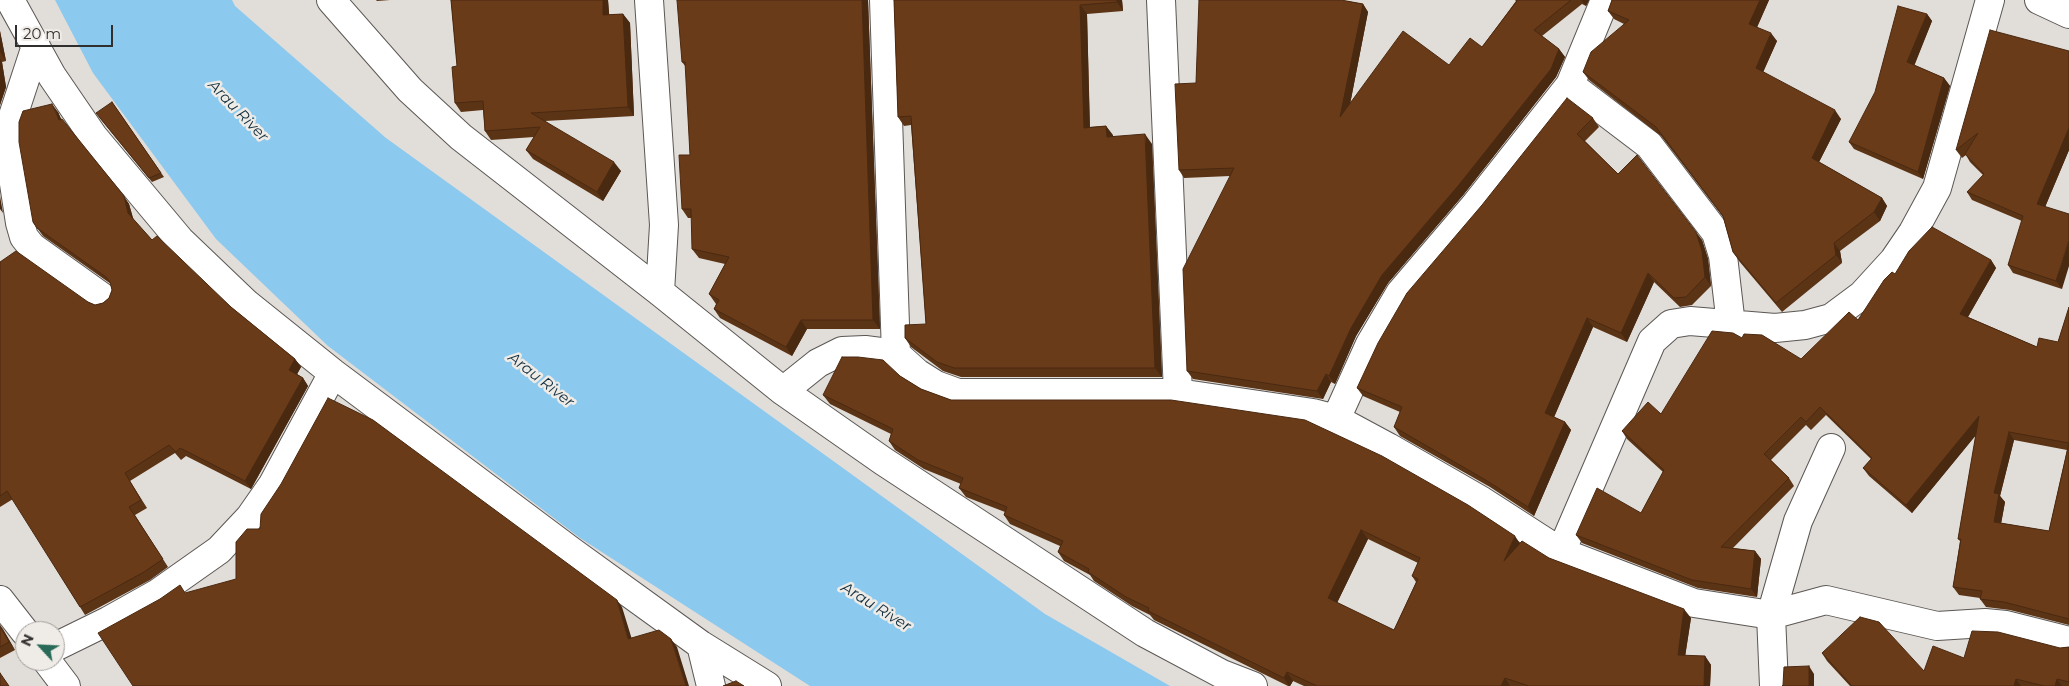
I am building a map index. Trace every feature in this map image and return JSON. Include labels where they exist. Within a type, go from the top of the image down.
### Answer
[{"type":"street","points":[[10,0],[52,76],[93,136],[180,240],[247,304],[333,372],[702,645],[767,686]]},
{"type":"street","points":[[331,0],[410,90],[461,137],[660,292],[783,391],[883,461],[1145,633],[1222,674],[1253,686]]},
{"type":"street","points":[[648,0],[664,225],[660,292]]},
{"type":"street","points":[[884,0],[896,354]]},
{"type":"street","points":[[1161,0],[1178,393]]},
{"type":"street","points":[[1336,419],[1370,344],[1400,293],[1476,204],[1570,85],[1605,0]]},
{"type":"street","points":[[1560,552],[1652,341],[1671,324],[1690,321],[1775,328],[1805,325],[1831,318],[1862,295],[1894,260],[1913,232],[1937,188],[1990,0]]},
{"type":"street","points":[[2039,0],[2069,14]]},
{"type":"street","points":[[36,46],[9,128],[9,151],[20,223],[24,237],[32,247],[102,298]]},
{"type":"street","points":[[1570,85],[1649,144],[1716,233],[1723,256],[1730,324]]},
{"type":"street","points":[[783,391],[818,363],[842,351],[865,350],[896,354],[917,373],[936,385],[958,393],[1178,393],[1313,413],[1336,419],[1482,502],[1560,552],[1694,603],[1771,614],[1826,600],[1937,626],[1985,623],[2006,625],[2069,641]]},
{"type":"street","points":[[65,642],[108,622],[158,593],[219,550],[250,517],[273,484],[333,372]]},
{"type":"street","points":[[1774,686],[1771,614],[1798,521],[1831,448]]},
{"type":"street","points":[[0,600],[16,621]]},
{"type":"street","points":[[702,645],[711,686]]},
{"type":"street","points":[[55,671],[66,686]]},
{"type":"water","name":"Arau River","points":[[55,0],[232,0],[235,6],[386,138],[1045,614],[1170,686],[810,686],[580,538],[328,346],[216,239],[93,73]]},
{"type":"building","points":[[451,0],[603,0],[603,15],[623,14],[628,107],[531,113],[614,162],[597,192],[526,150],[540,127],[485,131],[483,101],[455,103],[452,67],[457,66]]},
{"type":"building","points":[[677,0],[862,0],[873,320],[801,320],[786,347],[714,309],[719,300],[709,294],[729,257],[692,249],[691,209],[682,209],[679,155],[690,155],[685,62],[682,62]]},
{"type":"building","points":[[894,0],[1117,0],[1117,2],[1080,5],[1084,128],[1106,126],[1107,137],[1145,134],[1155,368],[954,368],[937,362],[905,338],[905,325],[926,324],[911,116],[898,117]]},
{"type":"building","points":[[1199,0],[1341,0],[1363,4],[1340,117],[1403,31],[1449,65],[1470,38],[1482,47],[1516,0],[1571,0],[1534,30],[1559,49],[1551,69],[1458,186],[1382,275],[1351,328],[1329,376],[1326,374],[1317,391],[1187,371],[1183,269],[1234,168],[1179,170],[1175,84],[1196,83]]},
{"type":"building","points":[[1612,0],[1760,0],[1749,24],[1771,33],[1756,68],[1835,110],[1812,158],[1882,198],[1874,212],[1834,243],[1836,255],[1776,303],[1733,252],[1723,216],[1656,127],[1583,72],[1591,52],[1629,20],[1608,11]]},
{"type":"building","points":[[1898,6],[1927,14],[1907,62],[1944,78],[1918,172],[1849,142],[1875,92]]},
{"type":"building","points":[[1990,30],[2069,51],[2069,128],[2037,204],[2069,214],[2069,240],[2056,281],[2008,265],[2023,216],[1967,192],[1984,174],[1965,154],[1978,133],[1956,150]]},
{"type":"building","points":[[1567,98],[1593,118],[1577,134],[1618,174],[1637,155],[1696,232],[1702,251],[1705,277],[1686,297],[1674,298],[1648,273],[1621,333],[1587,318],[1545,413],[1565,422],[1528,507],[1394,427],[1402,407],[1357,388],[1378,343],[1407,293],[1482,205]]},
{"type":"building","points":[[112,102],[161,173],[149,178],[96,113]]},
{"type":"building","points":[[52,104],[59,120],[62,119],[124,196],[128,213],[152,240],[157,236],[231,307],[295,359],[289,370],[303,378],[245,481],[180,448],[176,452],[169,445],[125,473],[141,500],[129,507],[163,559],[144,572],[80,607],[7,491],[0,496],[0,262],[16,251],[95,305],[103,303],[109,298],[112,290],[110,282],[106,277],[37,228],[33,222],[19,142],[19,122],[23,111]]},
{"type":"building","points":[[1932,227],[1991,260],[1960,314],[2037,347],[2039,338],[2058,342],[2069,307],[2069,443],[2069,619],[2004,602],[1980,599],[1982,591],[1953,587],[1961,539],[1958,539],[1979,416],[1906,505],[1863,468],[1872,458],[1820,407],[1806,422],[1801,417],[1764,454],[1789,478],[1721,547],[1755,551],[1751,589],[1692,580],[1576,535],[1597,488],[1641,513],[1664,470],[1622,431],[1648,402],[1661,414],[1712,331],[1733,333],[1742,338],[1744,334],[1762,335],[1801,359],[1849,312],[1858,320],[1884,280],[1892,272],[1895,274],[1909,251]],"holes":[[[2009,432],[2069,443],[2049,531],[1994,522],[1999,494],[1994,493]]]},
{"type":"building","points":[[842,357],[858,357],[883,360],[900,376],[921,389],[951,400],[1171,400],[1305,420],[1382,456],[1468,505],[1515,536],[1504,561],[1522,541],[1549,558],[1684,609],[1678,655],[1705,656],[1704,686],[1529,686],[1505,678],[1501,686],[1317,686],[1287,672],[1284,678],[1148,611],[1149,608],[1126,597],[1088,572],[1089,569],[1058,552],[1063,541],[1004,515],[1007,507],[959,488],[963,478],[918,460],[889,441],[893,429],[823,395]],"holes":[[[1361,530],[1420,558],[1412,576],[1418,579],[1394,630],[1328,598]]]},
{"type":"building","points":[[328,398],[373,420],[617,600],[628,639],[659,630],[671,639],[686,686],[133,686],[98,633],[160,599],[180,585],[185,593],[236,579],[236,542],[247,529],[260,529],[261,514],[281,484]]},
{"type":"building","points":[[1860,617],[1879,622],[1924,671],[1933,646],[1964,658],[1972,631],[1998,632],[2060,648],[2069,647],[2069,682],[2057,679],[2055,686],[2044,686],[2016,679],[2014,686],[1852,686],[1822,653]]},
{"type":"building","points":[[0,626],[9,642],[0,647]]},
{"type":"building","points":[[1809,666],[1809,686],[1782,686],[1784,667]]},
{"type":"building","points":[[0,673],[9,686],[0,686]]},
{"type":"building","points":[[736,681],[744,686],[723,686]]}]
